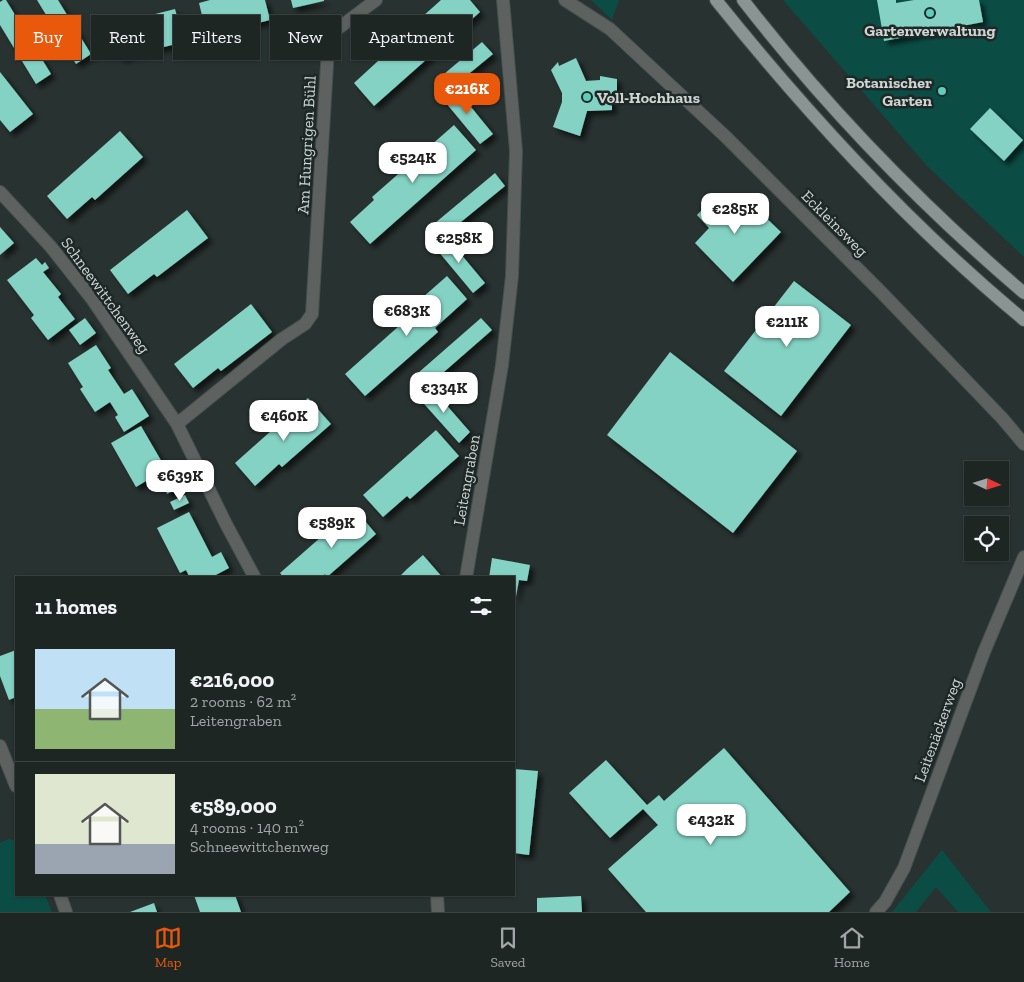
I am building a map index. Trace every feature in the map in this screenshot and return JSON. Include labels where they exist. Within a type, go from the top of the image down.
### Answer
[{"type":"main road","points":[[716,0],[783,83],[854,161],[916,224],[1024,320]]},
{"type":"main road","points":[[743,0],[865,144],[928,208],[1024,293]]},
{"type":"street","name":"Am Hungrigen Bühl","points":[[177,424],[282,339],[305,324],[312,314],[328,48],[332,34],[376,0]]},
{"type":"street","name":"Leitengraben","points":[[466,576],[502,365],[512,276],[516,151],[503,0]]},
{"type":"street","name":"Eckleinsweg","points":[[565,0],[610,28],[726,138],[882,293],[1002,418],[1024,444]]},
{"type":"street","name":"Schneewittchenweg","points":[[0,192],[51,247],[92,299],[177,424],[254,576]]},
{"type":"street","name":"Leitenäckerweg","points":[[876,912],[885,902],[904,868],[984,652],[1024,557]]},
{"type":"street","points":[[0,746],[15,784]]},
{"type":"street","points":[[60,896],[66,912]]},
{"type":"street","points":[[437,896],[438,912]]},
{"type":"green space","points":[[591,0],[619,0],[612,20]]},
{"type":"green space","name":"Botanischer Garten","points":[[783,0],[1024,0],[1024,257],[927,166]]},
{"type":"green space","points":[[9,839],[15,841],[15,896],[45,896],[52,912],[0,912],[0,843]]},
{"type":"green space","points":[[942,850],[991,912],[958,912],[936,887],[916,912],[892,912]]},
{"type":"building","points":[[6,0],[15,15],[15,50],[0,25],[0,2]]},
{"type":"building","points":[[37,0],[58,0],[67,15],[46,15]]},
{"type":"building","points":[[210,0],[265,0],[270,20],[260,23],[260,15],[202,15],[199,3]]},
{"type":"building","points":[[291,0],[324,0],[324,1],[293,8]]},
{"type":"building","points":[[441,0],[470,0],[480,12],[472,19],[472,15],[424,15]]},
{"type":"building","name":"Gartenverwaltung","points":[[877,0],[896,0],[896,3],[914,0],[979,0],[983,22],[884,41]]},
{"type":"building","points":[[175,9],[177,15],[173,15],[173,45],[163,47],[163,15],[151,15]]},
{"type":"building","points":[[81,38],[91,54],[76,64],[74,60],[81,60]]},
{"type":"building","points":[[482,42],[493,54],[454,86],[444,74],[461,60],[472,60],[472,50]]},
{"type":"building","name":"Voll-Hochhaus","points":[[576,58],[586,81],[600,80],[600,76],[617,79],[617,92],[612,92],[612,110],[587,111],[580,136],[553,127],[562,102],[562,93],[551,70],[558,62],[559,66]]},
{"type":"building","points":[[21,60],[42,60],[51,74],[36,84]]},
{"type":"building","points":[[376,60],[426,60],[374,106],[354,83],[378,61]]},
{"type":"building","points":[[0,72],[33,114],[10,132],[0,120]]},
{"type":"building","points":[[454,86],[493,134],[480,144],[441,97]]},
{"type":"building","points":[[990,108],[1023,140],[1004,161],[970,129]]},
{"type":"building","points":[[454,125],[476,150],[370,244],[350,222],[374,200],[372,197]]},
{"type":"building","points":[[120,131],[143,157],[95,200],[92,197],[67,219],[47,196]]},
{"type":"building","points":[[495,173],[505,186],[445,235],[435,223]]},
{"type":"building","points":[[716,195],[728,208],[742,195],[781,232],[733,282],[695,243],[709,228],[697,215]]},
{"type":"building","points":[[187,210],[208,238],[157,277],[154,274],[128,294],[110,270]]},
{"type":"building","points":[[0,227],[14,243],[0,255]]},
{"type":"building","points":[[445,235],[485,283],[473,293],[433,245]]},
{"type":"building","points":[[36,258],[42,265],[45,262],[49,268],[43,272],[61,294],[58,297],[75,319],[48,340],[31,318],[34,315],[7,280]]},
{"type":"building","points":[[447,276],[467,299],[435,328],[438,332],[365,396],[345,374],[418,309],[414,305]]},
{"type":"building","points":[[794,281],[851,325],[781,416],[724,371]]},
{"type":"building","points":[[251,304],[272,332],[221,371],[218,368],[193,388],[174,364]]},
{"type":"building","points":[[85,318],[96,333],[80,345],[69,330]]},
{"type":"building","points":[[481,318],[492,330],[429,385],[418,373]]},
{"type":"building","points":[[96,345],[111,368],[108,370],[124,394],[132,389],[149,416],[124,432],[115,417],[118,415],[110,402],[95,412],[80,389],[83,387],[68,363]]},
{"type":"building","points":[[670,352],[797,451],[733,533],[607,435]]},
{"type":"building","points":[[429,385],[470,432],[459,443],[417,396]]},
{"type":"building","points":[[308,398],[331,424],[282,467],[279,464],[255,486],[235,463]]},
{"type":"building","points":[[141,426],[166,469],[136,487],[111,443]]},
{"type":"building","points":[[436,430],[459,456],[410,499],[407,496],[383,517],[363,495]]},
{"type":"building","points":[[175,472],[182,487],[167,494],[160,479]]},
{"type":"building","points":[[185,495],[189,503],[174,510],[170,502]]},
{"type":"building","points":[[354,508],[376,534],[328,576],[325,574],[323,576],[282,576],[280,573]]},
{"type":"building","points":[[189,512],[212,557],[221,552],[229,568],[214,576],[189,576],[186,570],[180,573],[157,528]]},
{"type":"building","points":[[423,555],[441,576],[400,576]]},
{"type":"building","points":[[492,558],[530,565],[527,581],[519,580],[515,602],[515,576],[489,576]]},
{"type":"building","points":[[15,650],[15,697],[9,700],[0,676],[0,656]]},
{"type":"building","points":[[724,748],[850,892],[829,912],[646,912],[608,869],[658,825],[643,809],[610,838],[569,793],[606,760],[647,805],[659,795],[664,801]]},
{"type":"building","points":[[515,769],[538,771],[529,855],[515,853]]},
{"type":"building","points":[[194,896],[235,896],[241,912],[200,912]]},
{"type":"building","points":[[581,896],[582,912],[537,912],[537,898]]},
{"type":"building","points":[[154,903],[157,912],[130,912]]},
{"type":"place","name":"Gartenverwaltung","points":[[930,13]]},
{"type":"place","name":"Botanischer Garten","points":[[942,91]]},
{"type":"place","name":"Voll-Hochhaus","points":[[587,97]]}]
